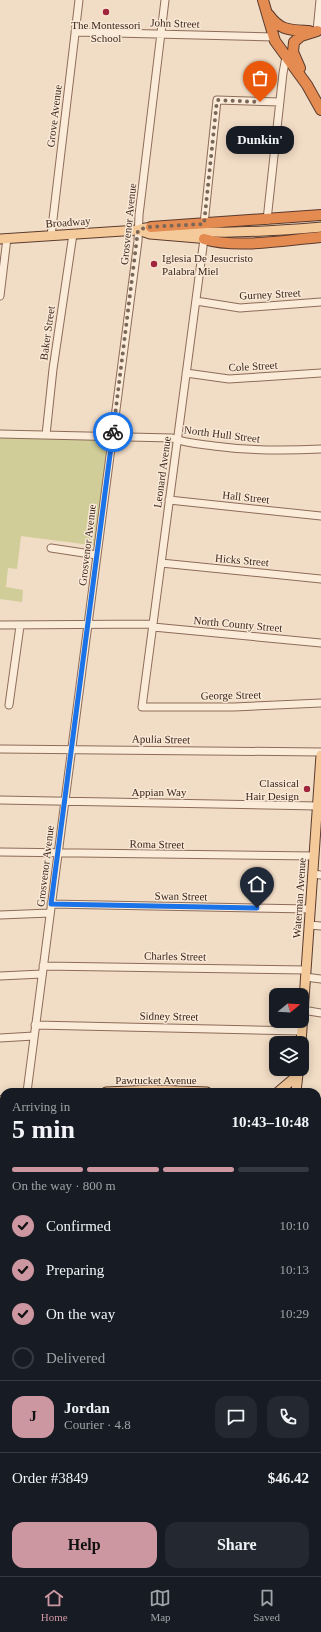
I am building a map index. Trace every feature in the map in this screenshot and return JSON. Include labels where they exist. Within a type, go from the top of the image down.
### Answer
[{"type":"highway","points":[[265,5],[274,22],[282,28],[319,31]]},
{"type":"highway","points":[[265,5],[274,38],[307,85]]},
{"type":"highway","points":[[319,31],[299,36],[293,46],[294,55],[307,85],[321,110]]},
{"type":"highway","points":[[151,227],[321,215]]},
{"type":"highway","points":[[204,239],[236,244],[321,237]]},
{"type":"main road","name":"Broadway","points":[[4,239],[138,230],[151,227],[208,232],[261,232],[321,227]]},
{"type":"main road","name":"Broadway","points":[[138,230],[150,234],[204,239],[246,236],[261,232]]},
{"type":"main road","name":"Waterman Avenue","points":[[305,988],[310,909],[317,874],[314,856],[318,828],[317,806],[321,754]]},
{"type":"main road","name":"Waterman Avenue","points":[[301,1028],[301,1036]]},
{"type":"main road","points":[[282,1088],[294,1076]]},
{"type":"main road","points":[[296,1088],[298,1076]]},
{"type":"street","name":"Grove Avenue","points":[[51,236],[79,0]]},
{"type":"street","name":"Grosvenor Avenue","points":[[28,1088],[112,437],[165,0]]},
{"type":"street","points":[[319,31],[320,0]]},
{"type":"street","name":"John Street","points":[[75,32],[274,38]]},
{"type":"street","points":[[267,220],[286,57]]},
{"type":"street","points":[[204,224],[217,100],[280,102]]},
{"type":"street","name":"Baker Street","points":[[46,435],[53,369],[73,234]]},
{"type":"street","points":[[0,296],[4,239]]},
{"type":"street","name":"Leonard Avenue","points":[[142,707],[204,239]]},
{"type":"street","name":"Gurney Street","points":[[196,301],[240,308],[321,302]]},
{"type":"street","name":"Cole Street","points":[[186,373],[229,379],[321,373]]},
{"type":"street","name":"North Hull Street","points":[[0,434],[172,438],[185,442],[240,450],[280,452],[321,449]]},
{"type":"street","name":"Hall Street","points":[[169,500],[321,516]]},
{"type":"street","points":[[51,548],[97,555]]},
{"type":"street","name":"Hicks Street","points":[[161,563],[321,579]]},
{"type":"street","name":"North County Street","points":[[0,625],[153,626],[321,643]]},
{"type":"street","points":[[9,705],[20,626]]},
{"type":"street","name":"George Street","points":[[142,707],[234,707],[321,703]]},
{"type":"street","name":"Apulia Street","points":[[0,749],[321,754]]},
{"type":"street","name":"Appian Way","points":[[0,800],[317,806]]},
{"type":"street","name":"Roma Street","points":[[0,852],[314,856]]},
{"type":"street","name":"Swan Street","points":[[51,904],[310,909]]},
{"type":"street","points":[[0,915],[50,913]]},
{"type":"street","points":[[309,925],[321,926]]},
{"type":"street","name":"Charles Street","points":[[43,966],[306,973],[321,979]]},
{"type":"street","points":[[0,976],[42,974]]},
{"type":"street","points":[[309,1011],[321,1013]]},
{"type":"street","name":"Sidney Street","points":[[35,1025],[249,1028],[301,1031]]},
{"type":"street","points":[[0,1038],[34,1036]]},
{"type":"shaded area","points":[[0,434],[110,436],[98,546],[21,536],[17,569],[8,568],[6,587],[23,590],[22,602],[0,599]]},
{"type":"way so far","points":[[113,432],[138,241],[138,230],[148,227],[204,224],[217,100],[260,102]]},
{"type":"place","name":"The Montessori School","points":[[106,12]]},
{"type":"place","name":"Dunkin'","points":[[260,102]]},
{"type":"place","name":"Iglesia De Jesucristo Palabra Miel","points":[[154,264]]},
{"type":"place","name":"Classical Hair Design","points":[[307,789]]},
{"type":"route","points":[[113,432],[51,904],[257,908]]}]
